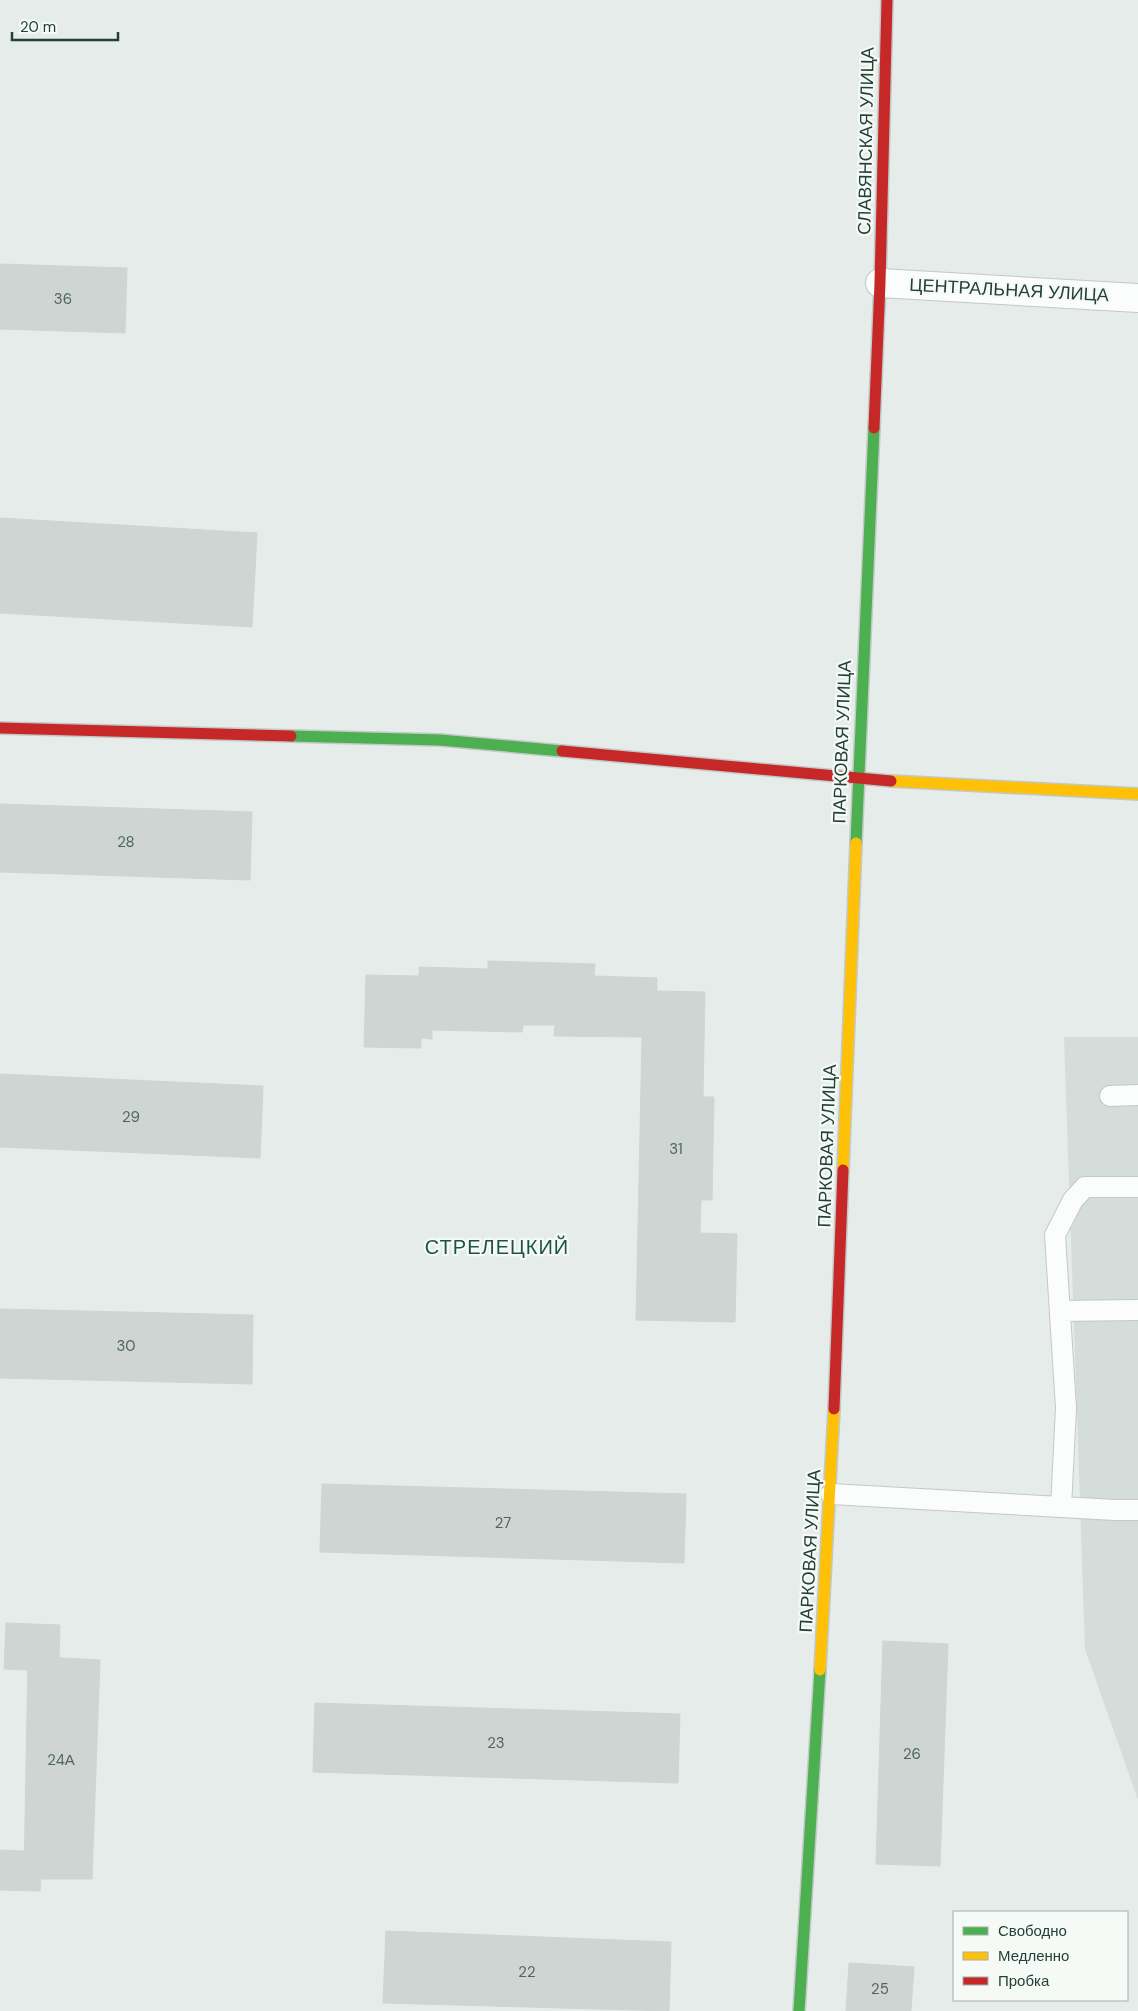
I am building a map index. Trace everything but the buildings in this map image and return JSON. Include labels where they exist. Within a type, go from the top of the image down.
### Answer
[{"type":"street","name":"СЛАВЯНСКАЯ УЛИЦА","points":[[880,282],[887,0]]},
{"type":"street","name":"ЦЕНТРАЛЬНАЯ УЛИЦА","points":[[880,282],[1138,298]]},
{"type":"street","name":"ПАРКОВАЯ УЛИЦА","points":[[799,2011],[831,1494],[858,779],[880,282]]},
{"type":"street","points":[[0,728],[440,740],[858,779],[1138,794]]},
{"type":"lane","points":[[1110,1096],[1138,1095]]},
{"type":"lane","points":[[1061,1507],[1066,1408],[1055,1235],[1074,1200],[1085,1187],[1138,1186]]},
{"type":"lane","points":[[1060,1311],[1138,1310]]},
{"type":"lane","points":[[831,1494],[1138,1510]]},
{"type":"shaded area","points":[[1064,1037],[1138,1037],[1138,1800],[1085,1649]]},
{"type":"traffic: fast","points":[[856,843],[874,428]]},
{"type":"traffic: fast","points":[[291,736],[440,740],[562,751]]},
{"type":"traffic: fast","points":[[799,2011],[820,1670]]},
{"type":"traffic: slow","points":[[891,781],[1138,794]]},
{"type":"traffic: slow","points":[[843,1170],[856,843]]},
{"type":"traffic: slow","points":[[820,1670],[834,1409]]},
{"type":"traffic: jam","points":[[874,428],[880,283],[887,0]]},
{"type":"traffic: jam","points":[[0,728],[291,736]]},
{"type":"traffic: jam","points":[[562,751],[891,781]]},
{"type":"traffic: jam","points":[[834,1409],[843,1170]]},
{"type":"district","name":"СТРЕЛЕЦКИЙ","points":[[497,1247]]}]
